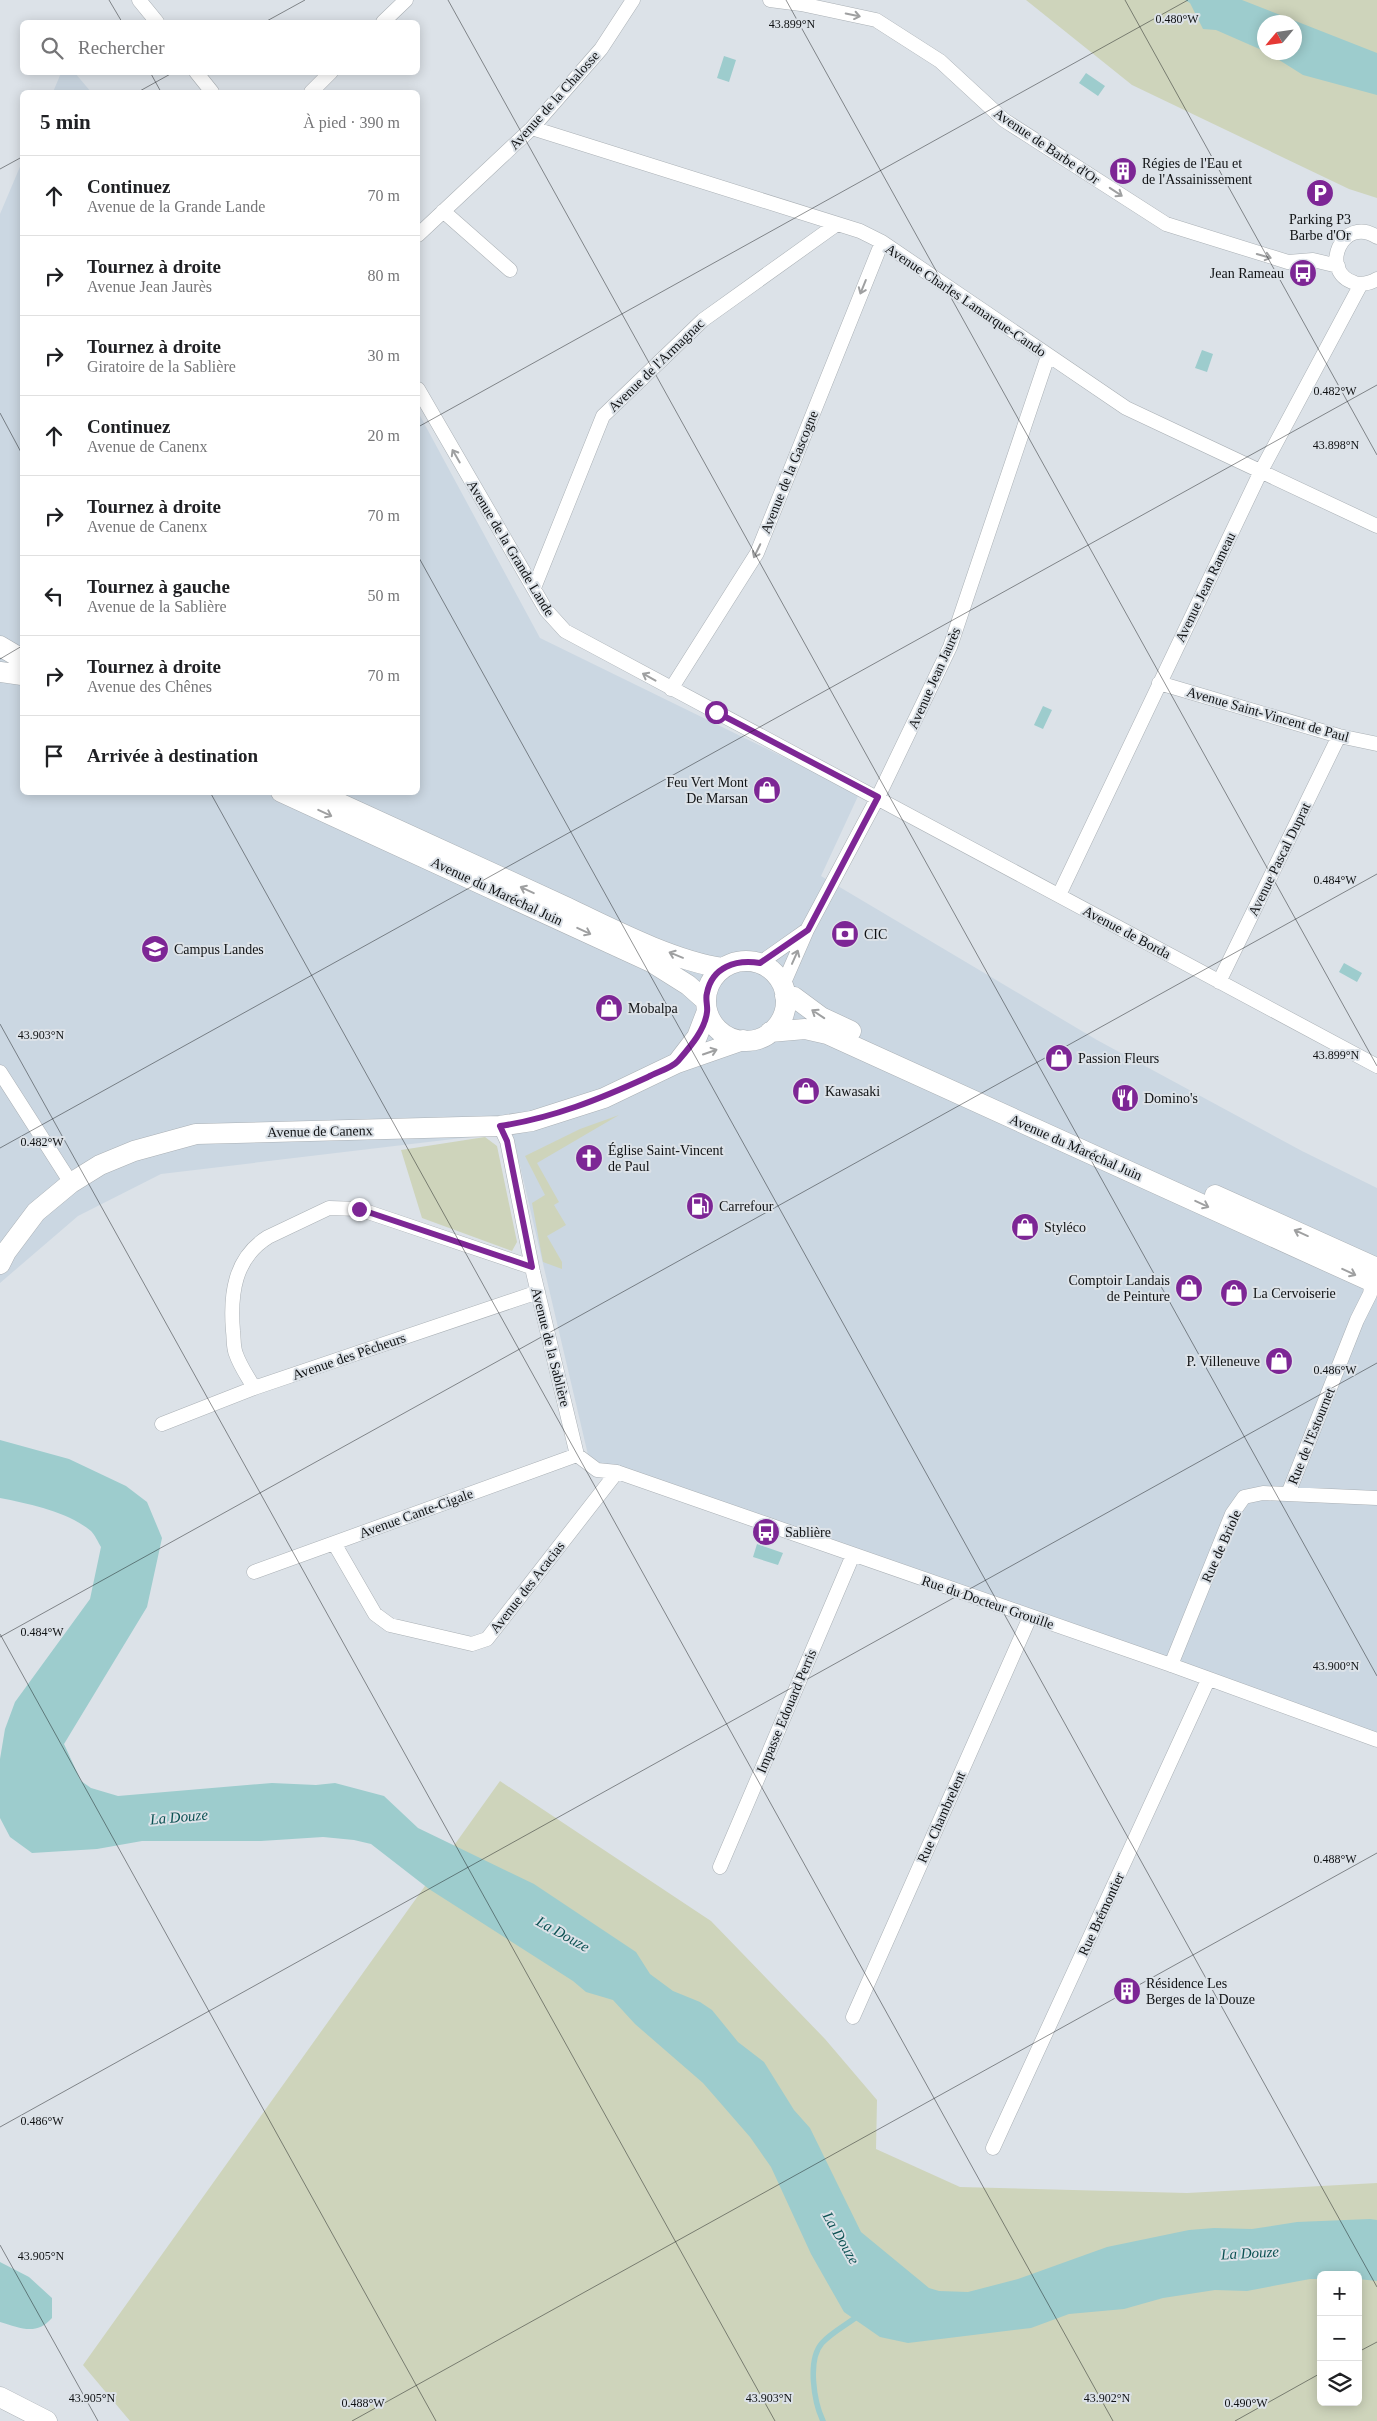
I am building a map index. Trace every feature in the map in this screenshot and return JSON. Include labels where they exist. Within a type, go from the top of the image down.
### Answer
[{"type":"main road","points":[[0,646],[20,658]]},
{"type":"main road","points":[[0,672],[20,675]]},
{"type":"main road","name":"Avenue du Maréchal Juin","points":[[288,795],[654,963],[677,976],[707,1006]]},
{"type":"main road","name":"Avenue du Maréchal Juin","points":[[322,795],[621,932],[686,959],[706,966],[723,968]]},
{"type":"main road","points":[[741,962],[760,963],[769,968],[784,991],[783,1016],[770,1032],[759,1038],[743,1040],[733,1038],[717,1028],[707,1006],[710,982],[723,968],[741,962]]},
{"type":"main road","name":"Avenue du Maréchal Juin","points":[[784,991],[834,1023],[1375,1275]]},
{"type":"main road","name":"Avenue de Canenx","points":[[676,1063],[697,1037],[707,1006]]},
{"type":"main road","name":"Avenue du Maréchal Juin","points":[[770,1032],[805,1030],[834,1037],[1375,1275]]},
{"type":"main road","name":"Avenue de Canenx","points":[[0,1264],[6,1252],[36,1212],[71,1183],[100,1165],[134,1151],[196,1134],[500,1126],[532,1121],[604,1098],[676,1063],[743,1040]]},
{"type":"main road","points":[[0,2397],[47,2421]]},
{"type":"street","points":[[385,20],[406,0]]},
{"type":"street","name":"Avenue de la Chalosse","points":[[420,232],[532,128],[601,49],[633,0]]},
{"type":"street","name":"Avenue de Barbe d'Or","points":[[770,0],[801,4],[876,20],[940,61],[1004,120],[1166,224],[1288,262],[1313,260],[1338,266]]},
{"type":"street","points":[[143,2],[156,20]]},
{"type":"street","points":[[198,75],[210,90]]},
{"type":"street","points":[[313,90],[329,75]]},
{"type":"street","name":"Avenue Charles Lamarque-Cando","points":[[532,128],[837,224],[882,242],[1126,408],[1377,526]]},
{"type":"street","points":[[443,211],[510,270]]},
{"type":"street","name":"Avenue de l'Armagnac","points":[[534,588],[603,416],[703,320],[837,224]]},
{"type":"street","points":[[1372,282],[1345,278],[1336,260],[1338,247],[1349,235],[1365,232],[1377,238]]},
{"type":"street","name":"Avenue de la Gascogne","points":[[671,689],[757,553],[882,242]]},
{"type":"street","name":"Avenue Jean Rameau","points":[[1059,896],[1261,471],[1372,282]]},
{"type":"street","name":"Avenue Jean Jaurès","points":[[784,991],[808,930],[878,797],[950,646],[1048,356]]},
{"type":"street","name":"Avenue de la Grande Lande","points":[[420,392],[546,610],[565,631],[671,689],[878,797]]},
{"type":"street","name":"Avenue Saint-Vincent de Paul","points":[[1159,683],[1339,736],[1377,744]]},
{"type":"street","name":"Avenue Pascal Duprat","points":[[1219,982],[1339,736]]},
{"type":"street","name":"Avenue de Borda","points":[[878,797],[1377,1066]]},
{"type":"street","name":"Avenue Jean Jaurès","points":[[760,963],[808,930]]},
{"type":"street","points":[[0,1072],[71,1183]]},
{"type":"street","name":"Avenue de la Sablière","points":[[500,1126],[507,1141],[532,1267],[577,1455]]},
{"type":"street","points":[[254,1388],[235,1353],[231,1311],[232,1296],[242,1262],[263,1240],[329,1208],[359,1209],[532,1267]]},
{"type":"street","name":"Rue de l'Estournet","points":[[1288,1494],[1357,1320],[1370,1294],[1375,1275]]},
{"type":"street","name":"Avenue des Pêcheurs","points":[[162,1424],[254,1388],[538,1292]]},
{"type":"street","name":"Rue du Docteur Grouille","points":[[577,1455],[597,1470],[617,1472],[1171,1665],[1377,1740]]},
{"type":"street","name":"Avenue Cante-Cigale","points":[[254,1572],[577,1455]]},
{"type":"street","name":"Avenue des Acacias","points":[[334,1543],[375,1614],[390,1625],[472,1644],[487,1639],[617,1472]]},
{"type":"street","name":"Rue de Briole","points":[[1171,1665],[1232,1514],[1244,1497],[1263,1493],[1377,1498]]},
{"type":"street","name":"Impasse Edouard Perris","points":[[720,1867],[853,1555]]},
{"type":"street","name":"Rue Chambrelent","points":[[852,2017],[1030,1617]]},
{"type":"street","name":"Rue Brémontier","points":[[993,2148],[1208,1680]]},
{"type":"shaded area","points":[[60,75],[77,75],[89,90],[54,90]]},
{"type":"shaded area","points":[[20,167],[20,795],[420,795],[420,416],[540,638],[859,794],[821,876],[1097,1040],[1302,1151],[1377,1188],[1377,1740],[589,1459],[512,1132],[161,1174],[78,1216],[0,1283],[0,214]]},
{"type":"green space","points":[[1026,0],[1377,0],[1377,198],[1349,189],[1132,85]]},
{"type":"green space","points":[[619,1115],[537,1163],[559,1202],[554,1205],[566,1225],[547,1236],[562,1262],[562,1269],[543,1262],[532,1203],[545,1195],[525,1156],[580,1129]]},
{"type":"green space","points":[[485,1137],[497,1146],[517,1242],[512,1251],[422,1218],[401,1150]]},
{"type":"green space","points":[[500,1781],[711,1921],[825,2039],[877,2100],[876,2149],[960,2187],[1187,2193],[1377,2183],[1377,2421],[130,2421],[83,2365]]},
{"type":"water","points":[[1185,0],[1242,0],[1280,15],[1257,15],[1257,48],[1216,30],[1203,29],[1190,3]]},
{"type":"water","points":[[1302,24],[1377,53],[1377,95],[1303,75],[1279,60],[1302,60]]},
{"type":"water","points":[[724,56],[736,60],[729,82],[717,78]]},
{"type":"water","points":[[1086,73],[1105,86],[1098,96],[1079,83]]},
{"type":"water","points":[[1202,350],[1213,354],[1207,372],[1195,368]]},
{"type":"water","points":[[1043,706],[1052,710],[1043,729],[1034,725]]},
{"type":"water","points":[[1344,963],[1362,973],[1357,982],[1339,972]]},
{"type":"water","name":"La Douze","points":[[0,1440],[69,1459],[126,1486],[147,1502],[162,1538],[147,1607],[64,1744],[81,1781],[91,1788],[118,1796],[272,1783],[316,1785],[335,1783],[384,1796],[418,1828],[534,1884],[636,1952],[650,1974],[673,1991],[700,2002],[712,2010],[738,2042],[764,2062],[794,2110],[810,2128],[861,2232],[929,2288],[939,2291],[968,2292],[1018,2279],[1107,2247],[1189,2230],[1214,2228],[1252,2229],[1297,2222],[1370,2219],[1377,2220],[1377,2281],[1362,2279],[1362,2271],[1317,2271],[1317,2279],[1247,2291],[1215,2290],[1163,2298],[1124,2309],[1069,2314],[1031,2328],[908,2343],[880,2337],[844,2312],[811,2254],[771,2167],[750,2137],[703,2083],[635,2024],[613,2000],[586,1992],[573,1981],[429,1889],[371,1844],[354,1840],[323,1837],[261,1841],[142,1841],[97,1849],[32,1853],[10,1837],[0,1818],[0,1759],[5,1729],[15,1702],[90,1599],[101,1547],[91,1531],[70,1518],[47,1509],[0,1498]]},
{"type":"water","points":[[757,1544],[783,1553],[778,1565],[753,1557]]},
{"type":"water","points":[[0,2262],[29,2277],[52,2298],[52,2318],[46,2324],[34,2329],[28,2329],[0,2322]]},
{"type":"waterway","points":[[823,2421],[817,2403],[813,2370],[817,2350],[826,2339],[859,2315]]},
{"type":"place","name":"Régies de l'Eau et de l'Assainissement","points":[[1123,171]]},
{"type":"place","name":"Parking P3 Barbe d'Or","points":[[1320,193]]},
{"type":"place","name":"Jean Rameau","points":[[1303,273]]},
{"type":"place","name":"Feu Vert Mont De Marsan","points":[[767,790]]},
{"type":"place","name":"CIC","points":[[845,934]]},
{"type":"place","name":"Campus Landes","points":[[155,949]]},
{"type":"place","name":"Mobalpa","points":[[609,1008]]},
{"type":"place","name":"Passion Fleurs","points":[[1059,1058]]},
{"type":"place","name":"Kawasaki","points":[[806,1091]]},
{"type":"place","name":"Domino's","points":[[1125,1098]]},
{"type":"place","name":"Église Saint-Vincent de Paul","points":[[589,1158]]},
{"type":"place","name":"Carrefour","points":[[700,1206]]},
{"type":"place","name":"Styléco","points":[[1025,1227]]},
{"type":"place","name":"Comptoir Landais de Peinture","points":[[1189,1288]]},
{"type":"place","name":"La Cervoiserie","points":[[1234,1293]]},
{"type":"place","name":"P. Villeneuve","points":[[1279,1361]]},
{"type":"place","name":"Sablière","points":[[766,1532]]},
{"type":"place","name":"Résidence Les Berges de la Douze","points":[[1127,1991]]},
{"type":"route","points":[[359,1209],[532,1267],[507,1141],[500,1126],[532,1121],[604,1098],[676,1063],[697,1037],[707,1011],[706,1001],[710,982],[716,974],[734,962],[760,963],[808,930],[878,797],[716,712]]}]
